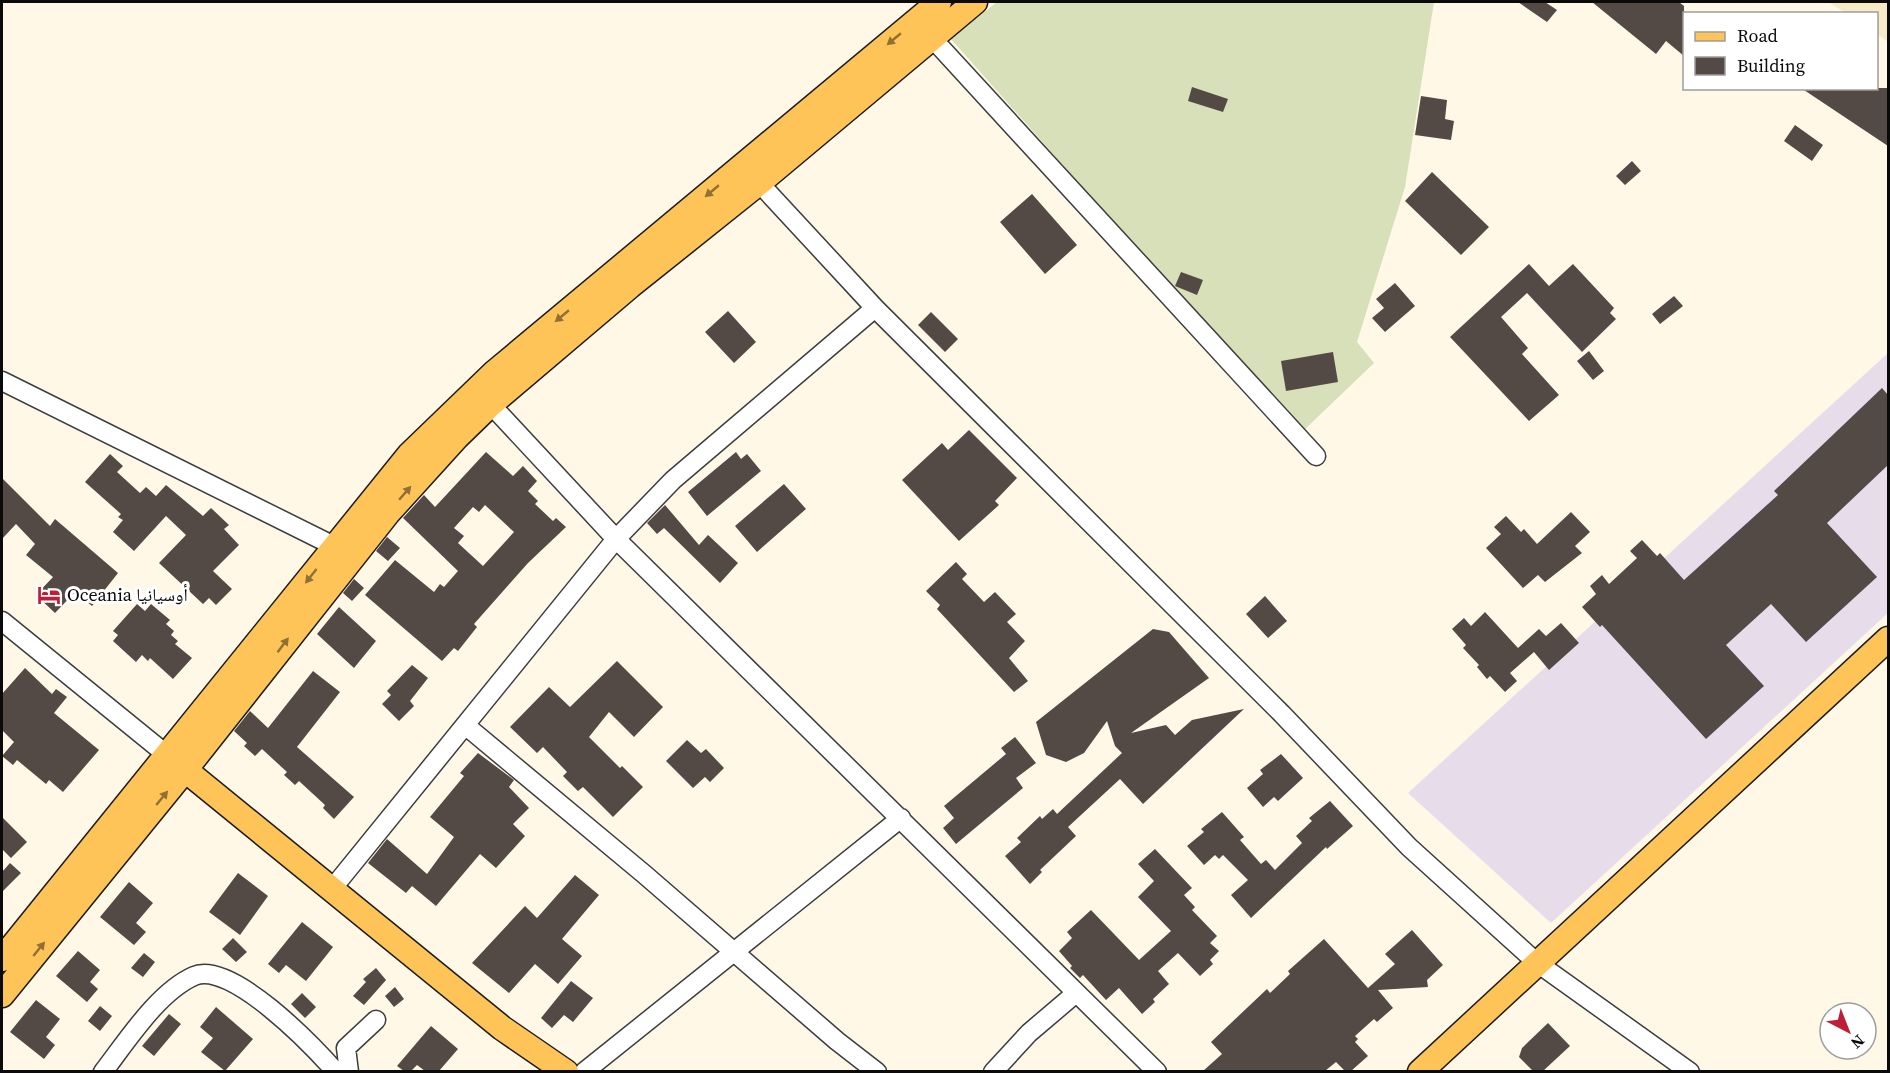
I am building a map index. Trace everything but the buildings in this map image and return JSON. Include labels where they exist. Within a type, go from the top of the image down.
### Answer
[{"type":"main road","points":[[751,174],[939,2]]},
{"type":"main road","points":[[176,763],[334,546],[409,455],[484,397],[751,174],[932,38],[975,2]]},
{"type":"main road","points":[[2,995],[74,889],[176,763],[433,462],[484,397]]},
{"type":"main road","points":[[1420,1071],[1888,639]]},
{"type":"main road","points":[[176,763],[502,1028],[566,1071]]},
{"type":"main road","points":[[2,959],[74,889]]},
{"type":"street","points":[[932,38],[1316,456]]},
{"type":"street","points":[[751,174],[875,308],[1282,714],[1409,847],[1536,962],[1690,1071]]},
{"type":"street","points":[[332,889],[616,539],[673,480],[875,308]]},
{"type":"street","points":[[2,381],[334,546]]},
{"type":"street","points":[[484,397],[616,539],[1157,1071]]},
{"type":"street","points":[[2,621],[176,763]]},
{"type":"street","points":[[465,725],[837,1041],[877,1071]]},
{"type":"street","points":[[584,1071],[901,818]]},
{"type":"street","points":[[103,1071],[151,1011],[181,984],[195,975],[207,973],[219,976],[243,988],[313,1046],[336,1071]]},
{"type":"street","points":[[993,1071],[1029,1033],[1076,993]]},
{"type":"street","points":[[349,1071],[346,1048],[376,1020]]},
{"type":"shaded area","points":[[1828,2],[1888,2],[1888,42],[1878,35],[1878,12],[1844,12]]},
{"type":"shaded area","points":[[1888,353],[1888,613],[1551,923],[1408,793]]},
{"type":"green space","points":[[997,2],[1434,2],[1405,187],[1357,342],[1374,363],[1301,433],[951,39]]},
{"type":"place","name":"Oceania أوسيانيا","points":[[49,595]]}]
